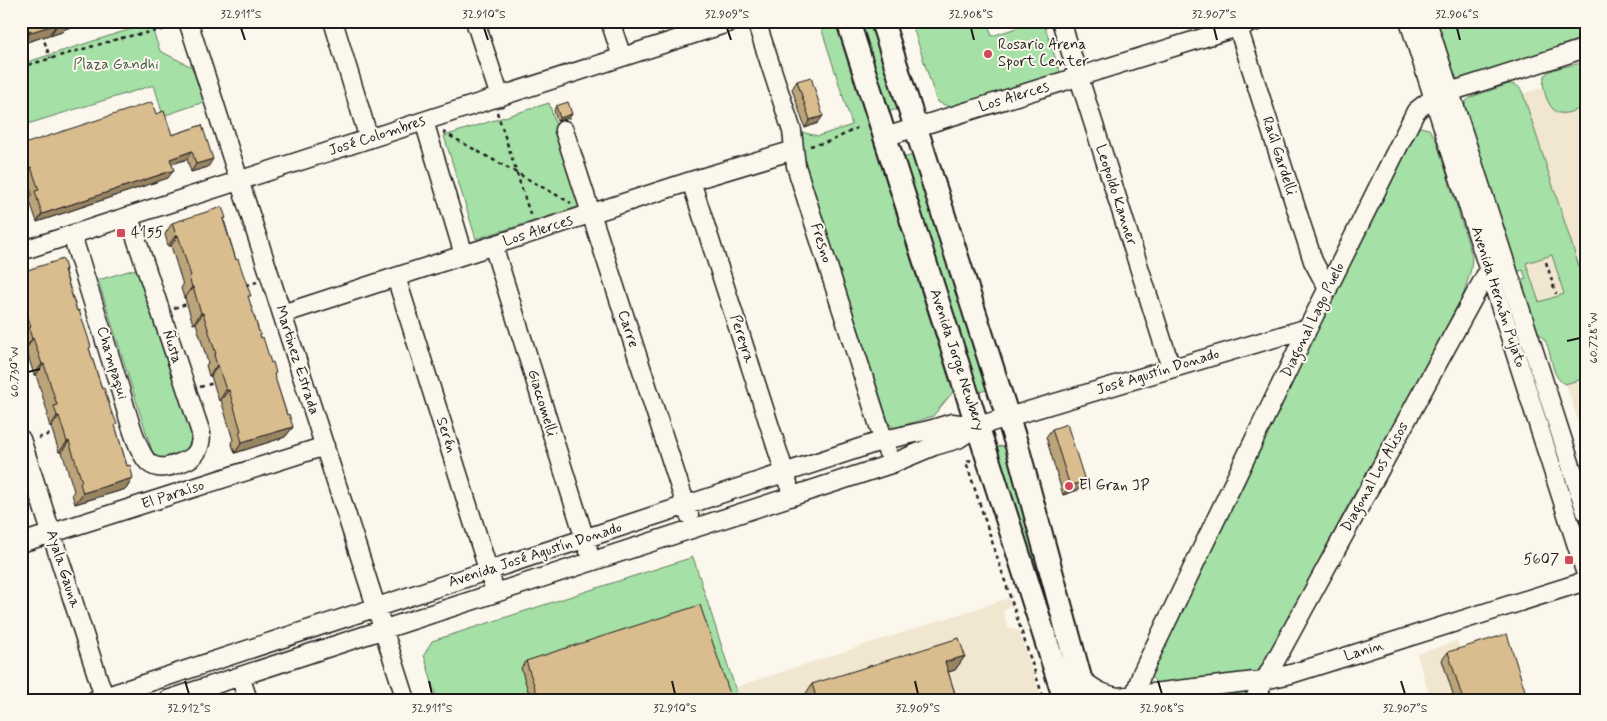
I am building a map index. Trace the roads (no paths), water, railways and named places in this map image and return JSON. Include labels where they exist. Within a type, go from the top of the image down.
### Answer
[{"type":"main road","name":"Avenida Jorge Newbery","points":[[848,21],[1065,700]]},
{"type":"main road","name":"Avenida Jorge Newbery","points":[[882,21],[1008,417],[1086,700]]},
{"type":"street","name":"Martinez Estrada","points":[[188,21],[406,700]]},
{"type":"street","points":[[332,21],[369,139]]},
{"type":"street","points":[[475,21],[496,98]]},
{"type":"street","points":[[610,21],[622,57]]},
{"type":"street","name":"José Colombres","points":[[21,251],[734,21]]},
{"type":"street","name":"Fresno","points":[[756,21],[792,131],[796,166],[891,464]]},
{"type":"street","name":"Leopoldo Kanner","points":[[1061,21],[1171,368]]},
{"type":"street","name":"Los Alerces","points":[[885,138],[1237,24],[1256,21]]},
{"type":"street","name":"Avenida Hernán Pujato","points":[[1409,21],[1442,95],[1506,264],[1586,512]]},
{"type":"street","name":"Avenida Hernán Pujato","points":[[1426,21],[1442,95],[1488,270],[1586,574]]},
{"type":"street","name":"Raúl Gardelli","points":[[1237,24],[1313,260],[1328,289]]},
{"type":"street","name":"Diagonal Lago Puelo","points":[[1135,697],[1142,673],[1308,328],[1416,112],[1442,95],[1586,48]]},
{"type":"street","points":[[424,121],[464,255]]},
{"type":"street","name":"Carre","points":[[564,130],[693,528]]},
{"type":"street","name":"Los Alerces","points":[[282,314],[692,181],[794,150]]},
{"type":"street","name":"Pereyra","points":[[692,181],[792,496]]},
{"type":"street","name":"Ñusta","points":[[129,217],[201,434],[201,443],[191,459],[174,464]]},
{"type":"street","name":"Champaqui","points":[[72,235],[126,410],[141,451],[148,462],[155,467],[162,468],[174,464]]},
{"type":"street","name":"Giaccomelli","points":[[493,245],[592,561]]},
{"type":"street","points":[[1488,270],[1506,264]]},
{"type":"street","name":"Diagonal Los Alisos","points":[[1254,700],[1488,270]]},
{"type":"street","name":"Serén","points":[[396,277],[496,593]]},
{"type":"street","name":"José Agustín Donado","points":[[1008,417],[1308,328]]},
{"type":"street","points":[[1548,396],[1533,408],[1555,417]]},
{"type":"street","name":"Avenida José Agustín Donado","points":[[167,700],[891,464],[934,446],[958,439],[978,426],[1008,417]]},
{"type":"street","name":"Avenida José Agustín Donado","points":[[102,699],[884,440],[952,423],[978,426]]},
{"type":"street","name":"Ayala Gauna","points":[[22,441],[102,699]]},
{"type":"street","name":"El Paraíso","points":[[21,543],[325,446]]},
{"type":"street","name":"Lanin","points":[[1135,697],[1264,680],[1291,674],[1586,582]]},
{"type":"street","points":[[240,676],[248,700]]},
{"type":"street","points":[[1080,678],[1097,691],[1106,695],[1135,697]]},
{"type":"place","name":"Rosario Arena Sport Center","points":[[988,54]]},
{"type":"place","name":"4155","points":[[121,233]]},
{"type":"place","name":"El Gran JP","points":[[1069,486]]},
{"type":"place","name":"5607","points":[[1569,560]]},
{"type":"park label","name":"Plaza Gandhi","points":[[116,65]]}]
